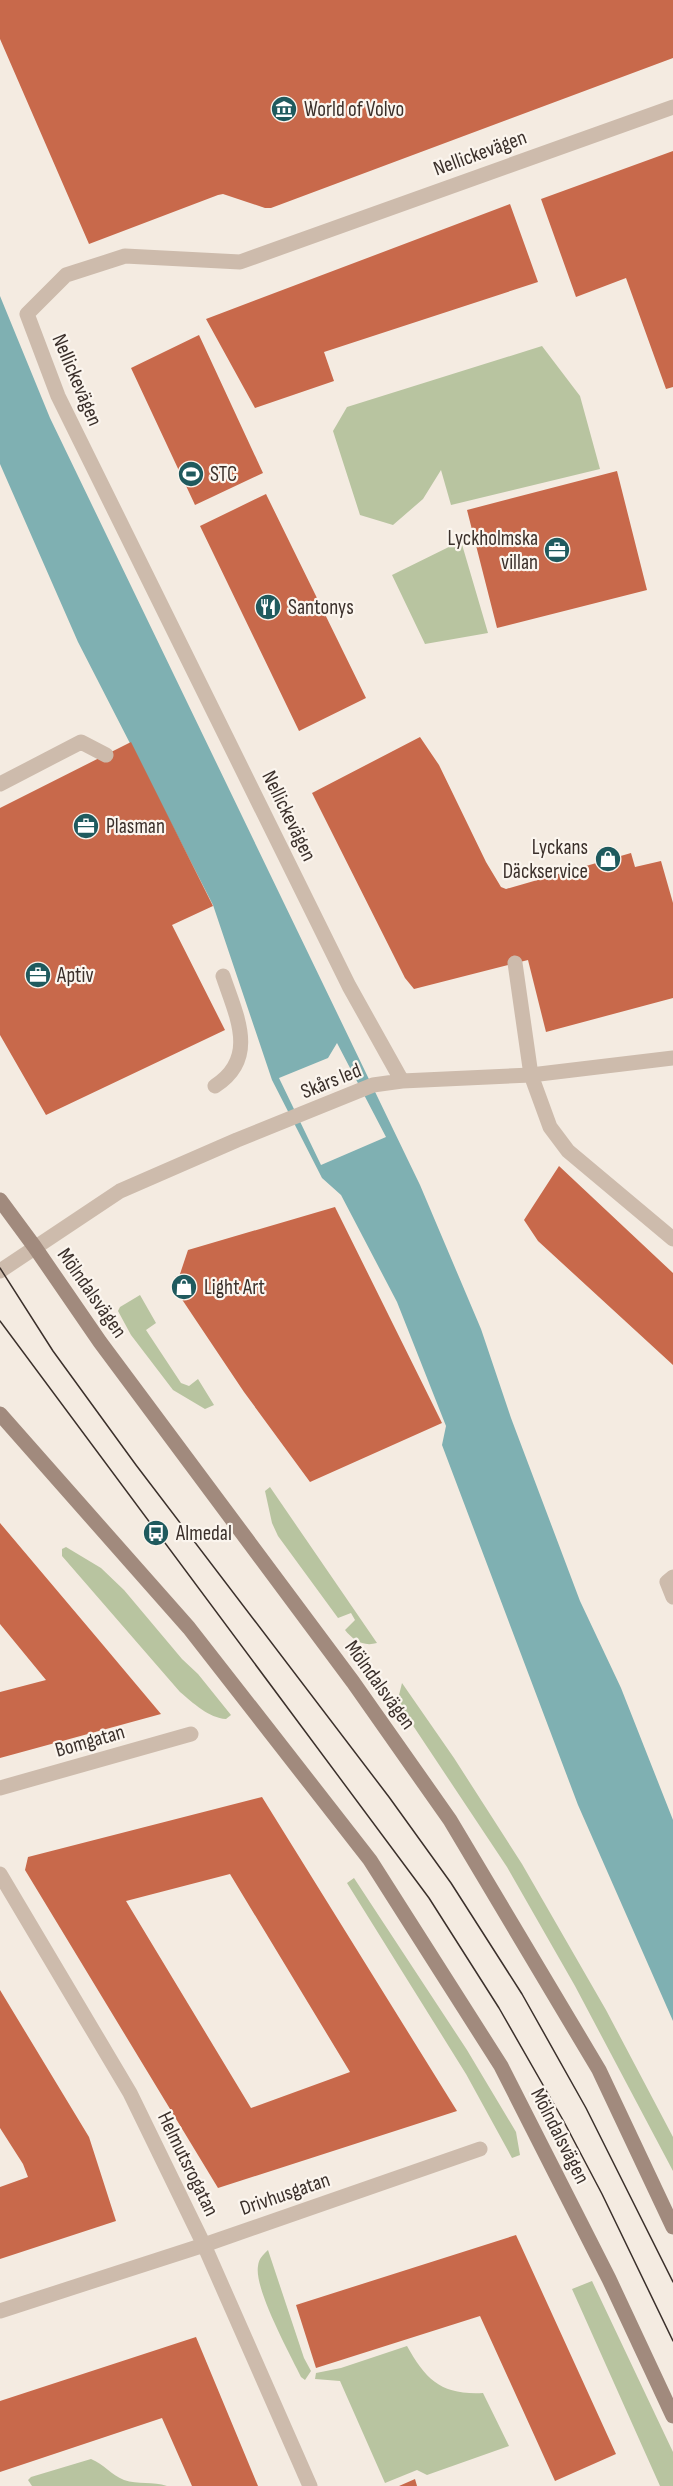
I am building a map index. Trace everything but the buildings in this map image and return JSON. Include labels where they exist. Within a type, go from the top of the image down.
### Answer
[{"type":"main road","name":"Mölndalsvägen","points":[[0,1200],[100,1342],[353,1682],[450,1820],[599,2070],[673,2227]]},
{"type":"main road","name":"Mölndalsvägen","points":[[0,1414],[189,1628],[370,1860],[501,2066],[609,2279],[673,2416]]},
{"type":"street","name":"Nellickevägen","points":[[402,1081],[349,986],[64,407],[27,314],[66,275],[125,256],[240,262],[673,107]]},
{"type":"street","points":[[0,784],[81,742],[106,755]]},
{"type":"street","points":[[514,963],[531,1075],[550,1127],[568,1151],[673,1239]]},
{"type":"street","points":[[215,1086],[228,1078],[239,1061],[241,1044],[239,1024],[222,976]]},
{"type":"street","name":"Skårs led","points":[[0,1271],[34,1246],[120,1191],[237,1140],[284,1123],[373,1085],[402,1081],[531,1075],[673,1058]]},
{"type":"street","points":[[673,1577],[667,1582],[673,1597]]},
{"type":"street","name":"Bomgatan","points":[[0,1788],[191,1734]]},
{"type":"street","name":"Helmutsrogatan","points":[[0,1874],[130,2093],[204,2245],[310,2486]]},
{"type":"street","name":"Drivhusgatan","points":[[0,2311],[204,2245],[480,2149]]},
{"type":"green space","points":[[542,346],[580,396],[600,469],[451,505],[441,470],[423,499],[393,525],[360,515],[333,431],[347,407]]},
{"type":"green space","points":[[461,541],[488,633],[425,644],[392,575]]},
{"type":"green space","points":[[140,1295],[156,1323],[146,1330],[181,1383],[189,1386],[198,1379],[214,1405],[205,1409],[173,1390],[131,1335],[118,1311],[120,1307]]},
{"type":"green space","points":[[270,1487],[377,1643],[363,1643],[348,1634],[345,1630],[355,1620],[351,1613],[338,1618],[278,1536],[272,1523],[265,1491]]},
{"type":"green space","points":[[66,1547],[101,1568],[124,1590],[231,1715],[226,1719],[213,1716],[180,1692],[62,1556],[62,1549]]},
{"type":"green space","points":[[402,1683],[454,1758],[522,1864],[606,2010],[673,2137],[673,2171],[575,1986],[507,1867],[402,1709],[399,1695]]},
{"type":"green space","points":[[354,1878],[467,2050],[516,2132],[520,2155],[512,2158],[466,2074],[347,1883]]},
{"type":"green space","points":[[268,2250],[304,2358],[311,2371],[305,2380],[301,2377],[261,2290],[258,2266],[260,2259]]},
{"type":"green space","points":[[592,2281],[673,2452],[673,2486],[660,2486],[572,2289]]},
{"type":"green space","points":[[407,2346],[421,2368],[436,2383],[456,2391],[483,2393],[509,2446],[427,2475],[417,2470],[385,2483],[340,2381],[315,2379],[316,2373],[341,2368]]},
{"type":"green space","points":[[91,2459],[124,2480],[167,2486],[32,2486],[28,2480],[31,2477]]},
{"type":"water","points":[[0,296],[50,418],[420,1185],[481,1329],[511,1418],[580,1601],[621,1688],[673,1820],[673,2021],[578,1805],[442,1445],[446,1426],[397,1302],[341,1195],[322,1178],[272,1080],[213,905],[78,642],[0,464]]},
{"type":"pier","points":[[337,1043],[386,1137],[321,1165],[279,1078],[328,1058]]},
{"type":"tram line","points":[[0,1268],[53,1351],[136,1465],[389,1797],[451,1883],[522,1994],[586,2108],[673,2282]]},
{"type":"tram line","points":[[0,1321],[429,1898],[499,2008],[563,2120],[602,2194],[673,2341]]},
{"type":"place","name":"World of Volvo","points":[[284,109]]},
{"type":"place","name":"STC","points":[[191,474]]},
{"type":"place","name":"Lyckholmska villan","points":[[557,550]]},
{"type":"place","name":"Santonys","points":[[268,607]]},
{"type":"place","name":"Plasman","points":[[86,826]]},
{"type":"place","name":"Lyckans Däckservice","points":[[608,859]]},
{"type":"place","name":"Aptiv","points":[[38,975]]},
{"type":"place","name":"Light Art","points":[[184,1287]]},
{"type":"place","name":"Almedal","points":[[156,1533]]}]
